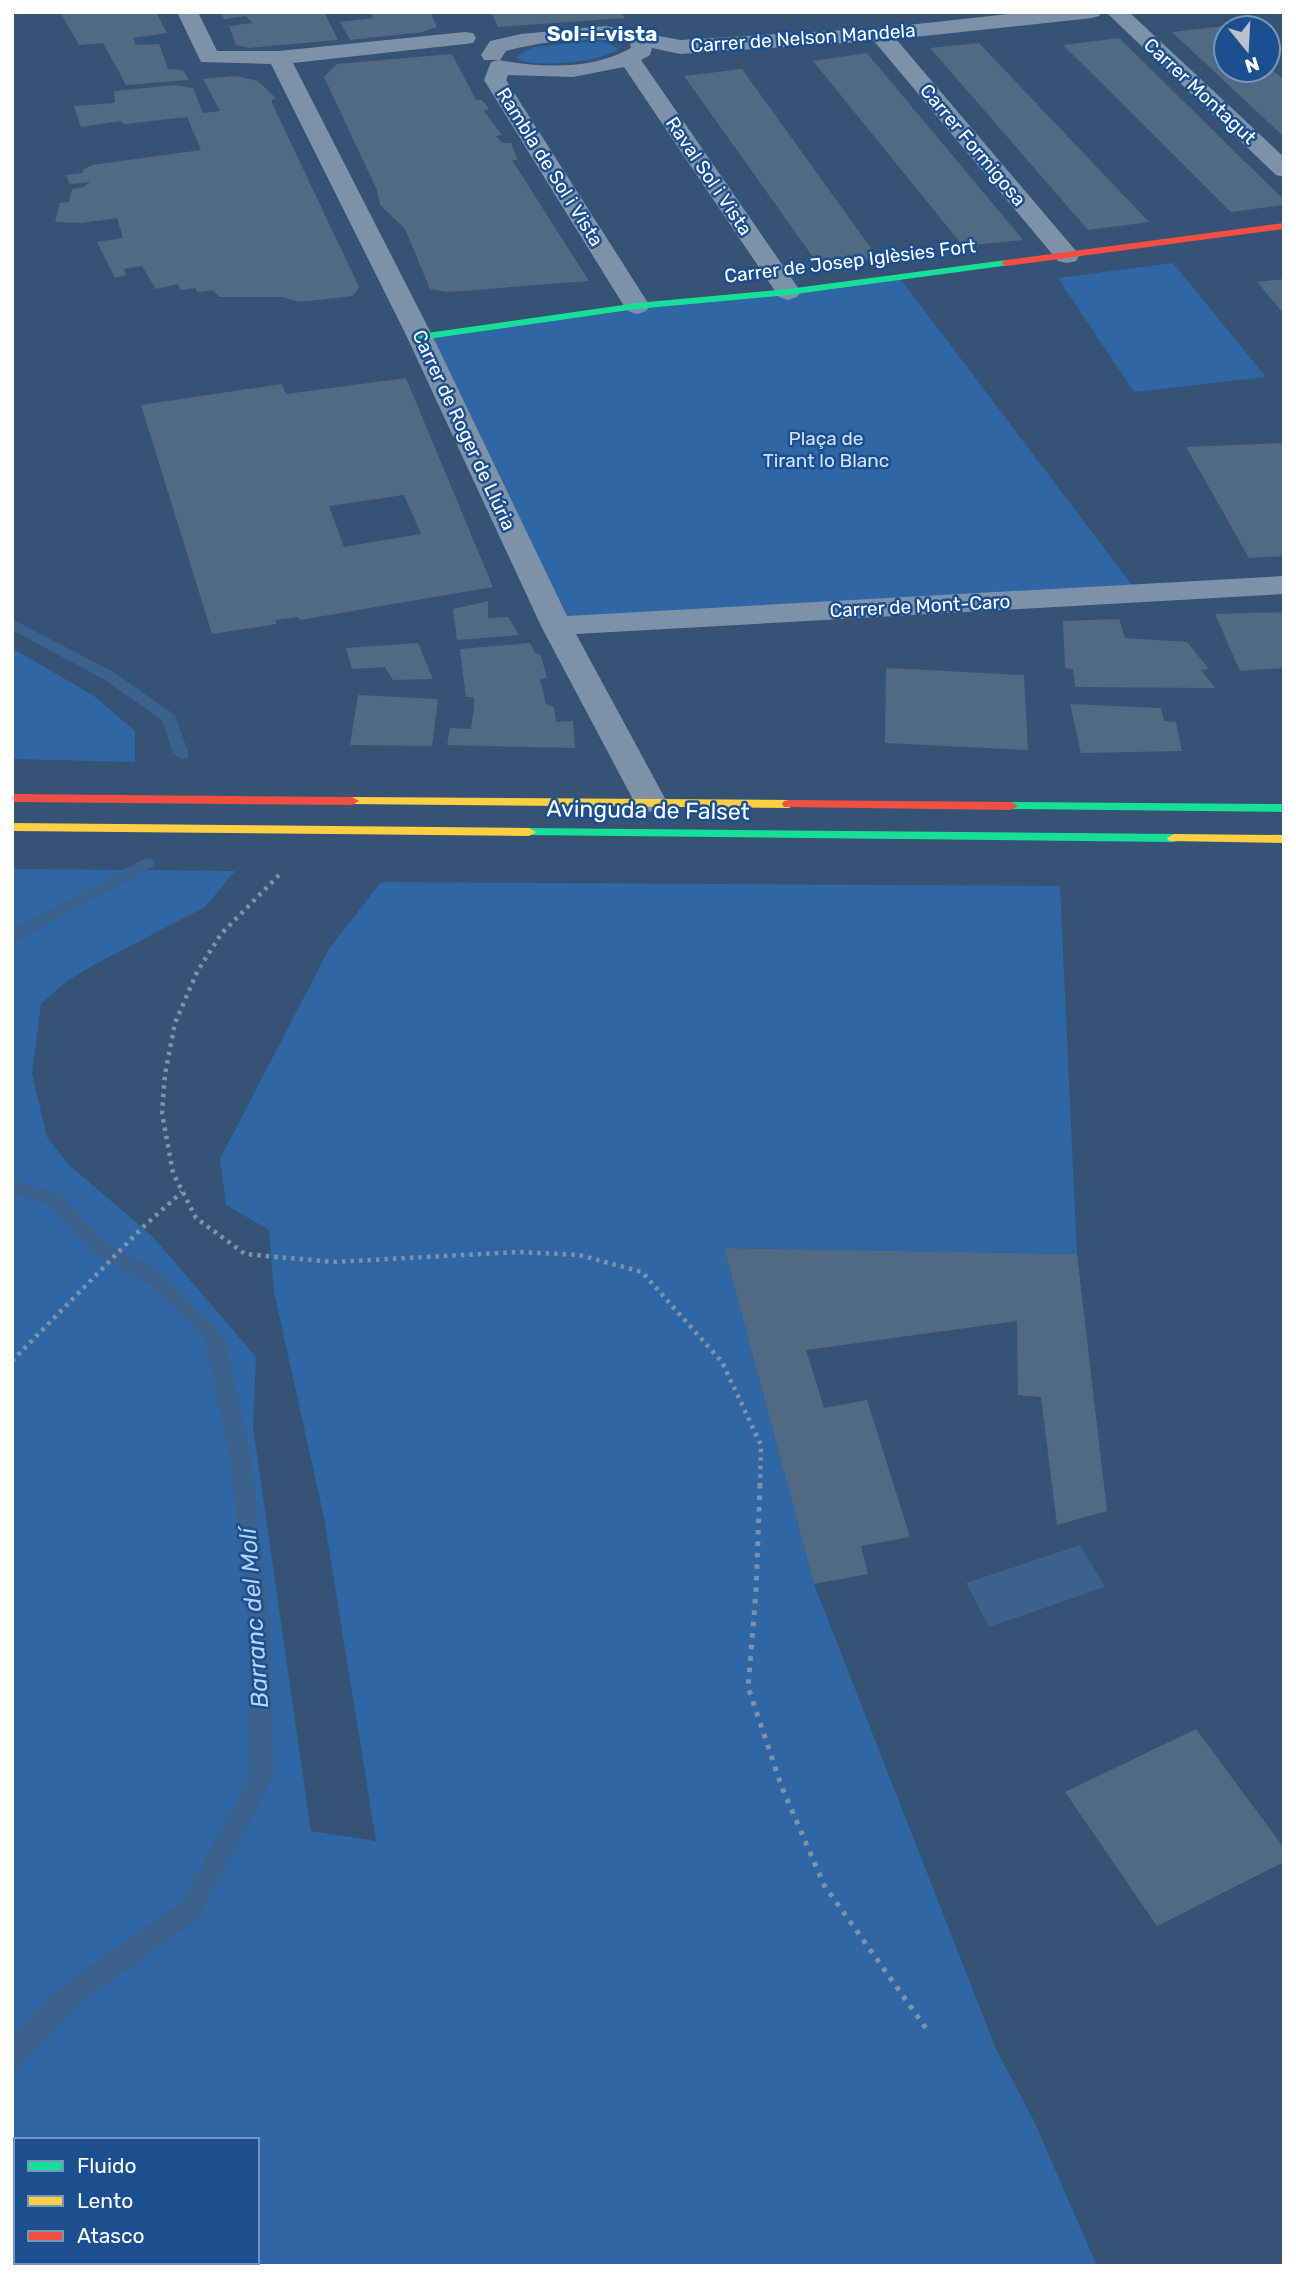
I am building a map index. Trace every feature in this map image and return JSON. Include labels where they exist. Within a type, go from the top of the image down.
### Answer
[{"type":"main road","name":"Carrer de Josep Iglèsies Fort","points":[[420,337],[637,306],[788,292],[1284,226]]},
{"type":"main road","name":"Avinguda de Falset","points":[[12,797],[1284,808]]},
{"type":"main road","name":"Avinguda de Falset","points":[[12,827],[1284,839]]},
{"type":"street","points":[[187,12],[209,57],[279,58]]},
{"type":"street","name":"Carrer de Nelson Mandela","points":[[638,39],[606,65],[523,73],[496,61],[498,46],[521,40],[606,32],[680,47],[880,34],[1092,12]]},
{"type":"street","name":"Carrer Montagut","points":[[1116,12],[1284,170]]},
{"type":"street","name":"Rambla de Sol i Vista","points":[[279,58],[461,30],[472,48],[496,61],[495,80],[637,306]]},
{"type":"street","name":"Carrer Formigosa","points":[[880,34],[1067,256]]},
{"type":"street","name":"Raval Sol i Vista","points":[[638,39],[788,292]]},
{"type":"street","name":"Carrer de Roger de Llúria","points":[[279,58],[420,337],[556,626],[650,802]]},
{"type":"street","name":"Carrer de Mont-Caro","points":[[556,626],[1284,585]]},
{"type":"path","points":[[281,829],[281,873],[221,934],[197,972],[174,1023],[165,1074],[162,1113],[173,1173],[182,1192],[196,1218],[245,1254],[333,1262],[518,1252],[579,1255],[642,1272],[682,1315],[722,1362],[761,1445],[756,1592],[747,1687],[781,1785],[824,1885],[928,2031]]},
{"type":"path","points":[[12,1362],[142,1228],[182,1192]]},
{"type":"green space","points":[[595,41],[609,43],[618,49],[598,58],[566,63],[535,63],[515,57],[534,47]]},
{"type":"green space","points":[[1173,263],[1266,377],[1134,392],[1058,278]]},
{"type":"green space","name":"Plaça de Tirant lo Blanc","points":[[899,277],[1138,593],[556,626],[420,337]]},
{"type":"green space","points":[[12,648],[94,696],[135,731],[135,762],[12,759]]},
{"type":"green space","points":[[12,869],[235,871],[205,907],[92,966],[67,981],[41,1004],[32,1074],[47,1137],[68,1164],[153,1237],[256,1357],[253,1427],[311,1831],[376,1841],[324,1518],[274,1292],[269,1230],[226,1205],[220,1159],[329,949],[381,882],[1060,886],[1077,1254],[724,1248],[814,1584],[996,2049],[1034,2121],[1097,2266],[12,2266]]},
{"type":"shaded area","points":[[1080,1545],[1105,1587],[989,1627],[966,1583]]},
{"type":"building","points":[[60,12],[156,12],[167,33],[133,38],[136,45],[159,44],[168,69],[183,70],[189,80],[126,85],[103,43],[79,45]]},
{"type":"building","points":[[220,12],[324,12],[338,40],[249,48],[236,45],[229,26],[252,23],[246,16],[224,19]]},
{"type":"building","points":[[370,12],[430,12],[437,27],[423,32],[350,40],[340,22],[373,18]]},
{"type":"building","points":[[491,12],[621,12],[625,18],[498,27]]},
{"type":"building","points":[[1212,27],[1212,70],[1172,32]]},
{"type":"building","points":[[1119,38],[1284,200],[1284,205],[1231,212],[1063,45]]},
{"type":"building","points":[[979,43],[1149,222],[1088,230],[930,48]]},
{"type":"building","points":[[867,53],[1023,240],[963,246],[813,61]]},
{"type":"building","points":[[452,54],[476,100],[482,100],[489,109],[484,111],[502,135],[496,136],[502,143],[511,143],[518,160],[512,160],[589,281],[448,292],[430,289],[405,229],[380,205],[377,190],[324,77],[337,64]]},
{"type":"building","points":[[742,69],[878,258],[820,267],[684,76]]},
{"type":"building","points":[[236,76],[258,81],[276,98],[272,103],[359,287],[353,296],[300,302],[282,297],[219,297],[213,290],[181,290],[178,284],[156,289],[142,266],[124,269],[126,275],[115,278],[97,242],[123,238],[117,218],[82,223],[55,222],[60,203],[69,202],[72,189],[84,187],[90,182],[70,184],[66,175],[83,173],[83,170],[92,165],[201,150],[187,117],[124,124],[121,121],[81,127],[74,106],[115,103],[114,91],[174,85],[193,88],[203,113],[220,111],[203,79]]},
{"type":"building","points":[[1282,78],[1284,80],[1284,137],[1227,84],[1282,84]]},
{"type":"building","points":[[1284,279],[1284,314],[1257,282]]},
{"type":"building","points":[[406,378],[493,587],[300,620],[298,617],[275,620],[276,624],[212,634],[141,405],[282,384],[286,394]],"holes":[[[404,495],[421,534],[344,547],[329,506]]]},
{"type":"building","points":[[1284,443],[1284,556],[1249,558],[1186,447]]},
{"type":"building","points":[[488,601],[488,618],[508,617],[519,635],[457,640],[453,609]]},
{"type":"building","points":[[1284,612],[1284,668],[1240,671],[1215,614]]},
{"type":"building","points":[[1119,619],[1125,638],[1187,642],[1209,669],[1201,670],[1215,688],[1075,687],[1073,669],[1065,668],[1063,621]]},
{"type":"building","points":[[418,643],[433,679],[393,680],[385,667],[352,669],[346,648]]},
{"type":"building","points":[[530,643],[534,652],[541,656],[547,678],[540,679],[546,704],[554,707],[556,722],[573,721],[575,748],[447,745],[450,728],[471,729],[474,708],[474,697],[466,697],[460,649]]},
{"type":"building","points":[[886,668],[1024,675],[1028,750],[885,743]]},
{"type":"building","points":[[358,695],[438,699],[432,746],[350,745]]},
{"type":"building","points":[[1070,704],[1161,708],[1164,721],[1176,722],[1182,751],[1081,753]]},
{"type":"building","points":[[724,1248],[1077,1254],[1107,1511],[1057,1525],[1041,1397],[1018,1395],[1017,1321],[806,1350],[824,1408],[867,1400],[910,1537],[861,1546],[868,1574],[814,1584]]},
{"type":"building","points":[[1196,1729],[1284,1848],[1284,1862],[1157,1926],[1065,1792]]},
{"type":"waterway","name":"Barranc del Molí","points":[[12,624],[109,676],[169,718],[181,754]]},
{"type":"waterway","name":"Barranc del Molí","points":[[12,938],[146,863]]},
{"type":"waterway","name":"Barranc del Molí","points":[[12,1187],[53,1199],[100,1248],[156,1279],[214,1335],[240,1454],[258,1615],[262,1777],[190,1910],[66,1998],[12,2057]]},
{"type":"traffic: fast","points":[[420,337],[637,306],[788,292],[1006,263]]},
{"type":"traffic: fast","points":[[1011,806],[1284,808]]},
{"type":"traffic: fast","points":[[529,832],[1174,838]]},
{"type":"traffic: slow","points":[[352,801],[789,804]]},
{"type":"traffic: slow","points":[[12,827],[529,832]]},
{"type":"traffic: slow","points":[[1174,838],[1284,839]]},
{"type":"traffic: jam","points":[[1006,263],[1284,226]]},
{"type":"traffic: jam","points":[[12,798],[352,801]]},
{"type":"traffic: jam","points":[[789,804],[1011,806]]},
{"type":"district","name":"Sol-i-vista","points":[[602,33]]}]
